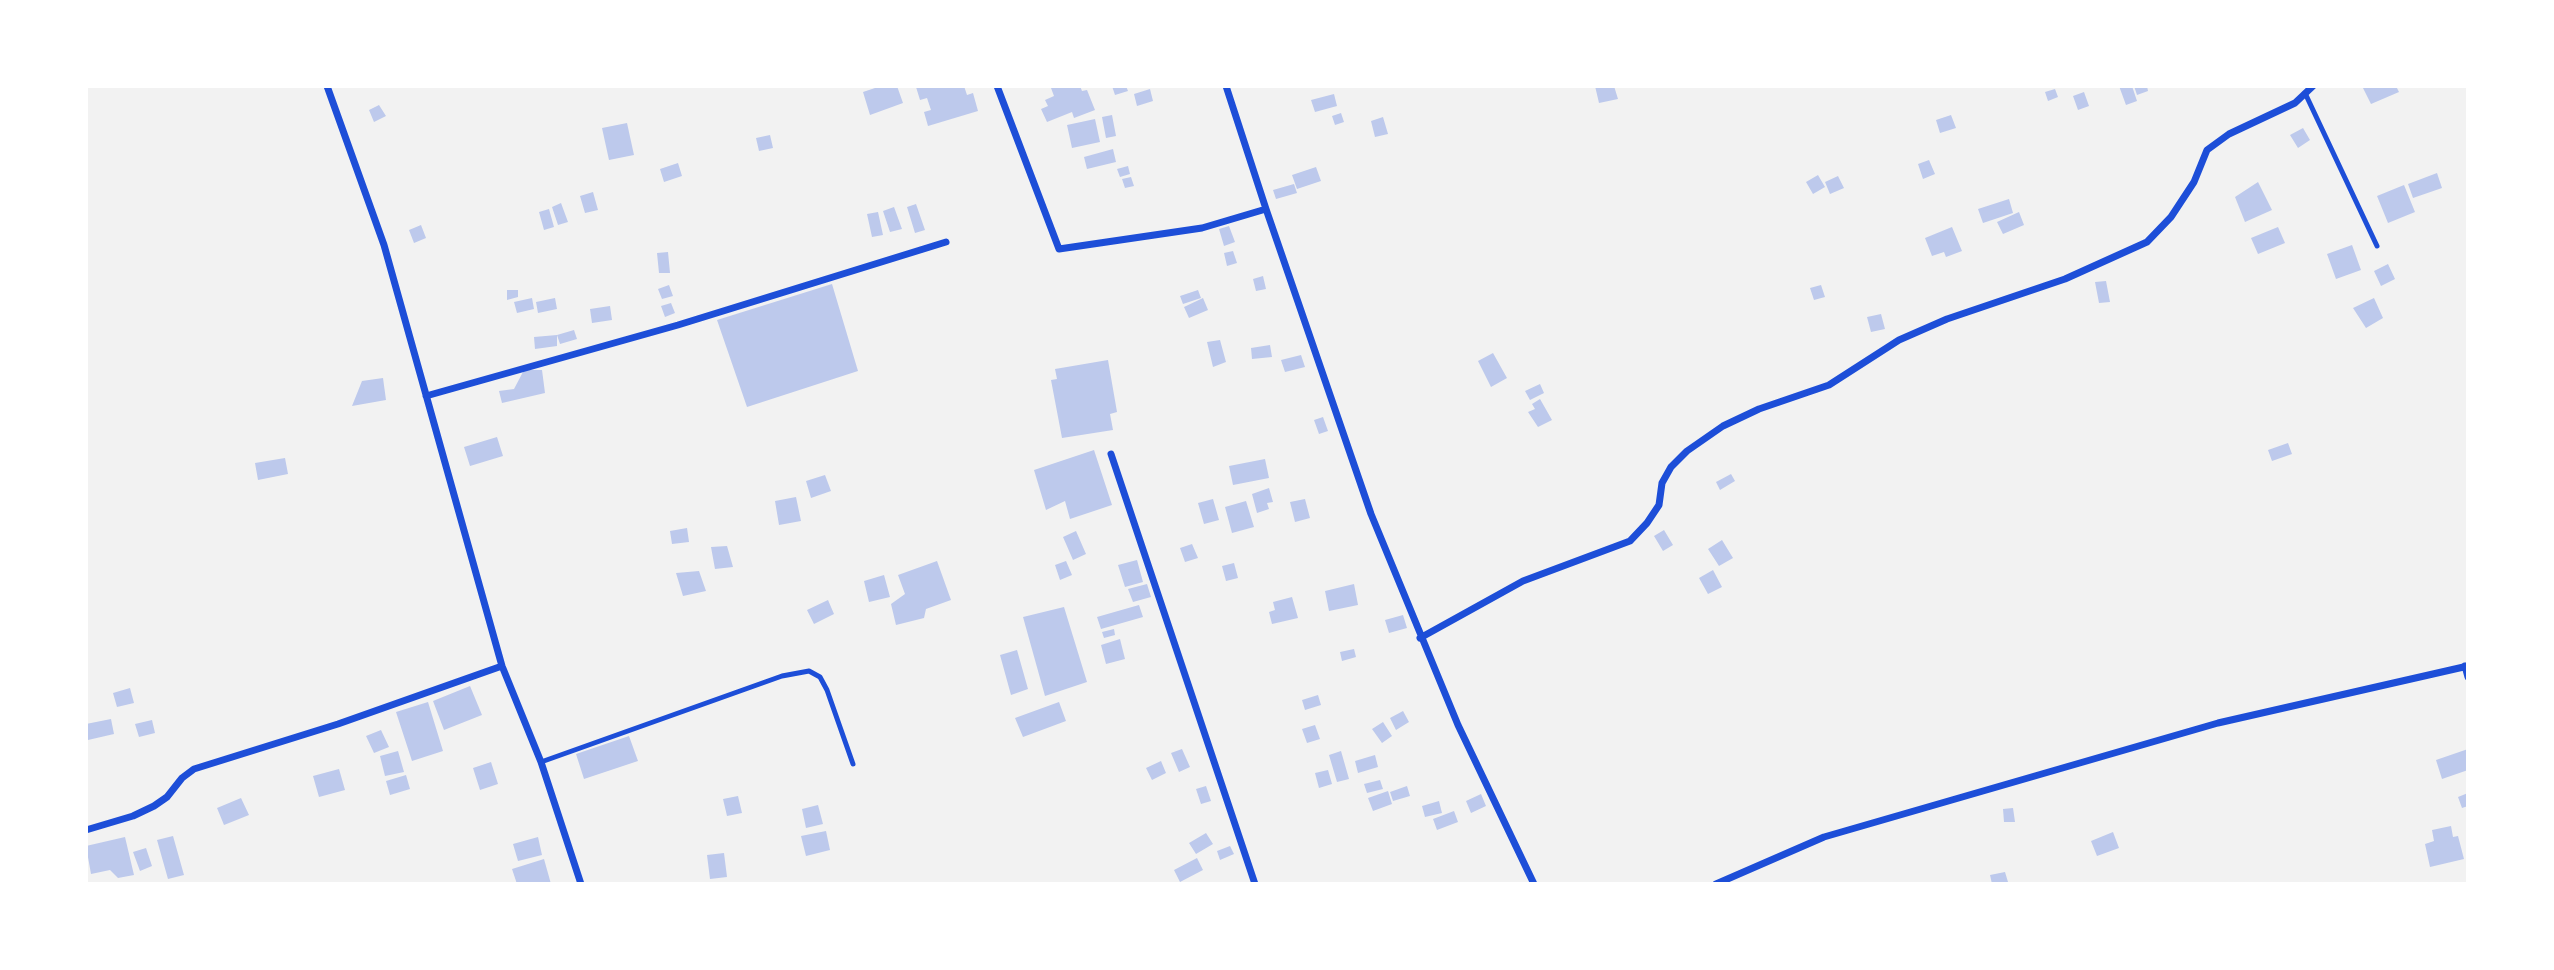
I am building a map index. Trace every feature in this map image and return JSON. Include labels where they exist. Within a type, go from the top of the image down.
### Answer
[{"type":"street","points":[[327,86],[384,245],[502,666],[541,762],[581,884]]},
{"type":"street","points":[[997,86],[1059,249],[1202,228],[1266,209]]},
{"type":"street","points":[[1226,86],[1371,514],[1420,638],[1469,749],[1534,884]]},
{"type":"street","points":[[1420,638],[1523,581],[1630,541],[1659,505],[1662,483],[1671,467],[1687,451],[1723,426],[1829,385],[1899,340],[1947,319],[2065,279],[2147,242],[2171,217],[2194,182],[2207,150],[2229,134],[2295,103],[2313,86]]},
{"type":"street","points":[[426,396],[678,325],[946,242]]},
{"type":"street","points":[[1111,454],[1255,884]]},
{"type":"street","points":[[86,830],[133,816],[154,806],[167,797],[182,778],[194,769],[338,724],[502,666]]},
{"type":"street","points":[[1716,884],[1837,833],[2218,723],[2467,666],[2468,677]]},
{"type":"lane","points":[[2305,93],[2377,246]]},
{"type":"lane","points":[[541,762],[782,676],[809,670],[820,677],[827,690],[853,764]]},
{"type":"building","points":[[881,86],[897,86],[903,103],[870,115],[863,92]]},
{"type":"building","points":[[964,86],[967,95],[973,93],[978,111],[928,126],[924,112],[931,110],[927,98],[920,100],[916,87]]},
{"type":"building","points":[[1080,86],[1082,91],[1087,90],[1095,110],[1074,118],[1072,112],[1047,122],[1041,109],[1048,106],[1045,100],[1054,96],[1051,88]]},
{"type":"building","points":[[1112,86],[1126,86],[1128,91],[1115,95]]},
{"type":"building","points":[[1595,86],[1614,86],[1618,99],[1599,103]]},
{"type":"building","points":[[2119,86],[2132,86],[2137,101],[2126,105]]},
{"type":"building","points":[[2134,86],[2147,86],[2148,91],[2137,95]]},
{"type":"building","points":[[2362,86],[2396,86],[2399,92],[2371,104]]},
{"type":"building","points":[[1150,89],[1153,101],[1137,106],[1134,94]]},
{"type":"building","points":[[2055,89],[2058,97],[2048,101],[2045,92]]},
{"type":"building","points":[[2084,92],[2089,106],[2078,110],[2073,96]]},
{"type":"building","points":[[1334,94],[1337,106],[1315,112],[1311,100]]},
{"type":"building","points":[[379,105],[386,116],[374,122],[369,110]]},
{"type":"building","points":[[1341,113],[1344,122],[1335,125],[1332,116]]},
{"type":"building","points":[[1112,115],[1116,136],[1106,138],[1102,117]]},
{"type":"building","points":[[1951,115],[1956,128],[1940,133],[1936,120]]},
{"type":"building","points":[[1383,117],[1388,134],[1375,137],[1371,121]]},
{"type":"building","points":[[1095,119],[1100,142],[1072,148],[1067,125]]},
{"type":"building","points":[[627,123],[634,155],[609,160],[602,128]]},
{"type":"building","points":[[2303,128],[2310,140],[2298,148],[2290,135]]},
{"type":"building","points":[[770,135],[773,148],[759,151],[756,138]]},
{"type":"building","points":[[1113,149],[1116,162],[1087,169],[1084,157]]},
{"type":"building","points":[[1929,160],[1935,174],[1923,179],[1918,164]]},
{"type":"building","points":[[678,163],[682,176],[664,182],[660,169]]},
{"type":"building","points":[[1128,166],[1130,174],[1120,177],[1117,169]]},
{"type":"building","points":[[1316,167],[1321,181],[1297,189],[1292,175]]},
{"type":"building","points":[[2437,173],[2442,188],[2413,198],[2408,184]]},
{"type":"building","points":[[1818,175],[1825,187],[1813,194],[1806,182]]},
{"type":"building","points":[[1838,176],[1844,188],[1830,194],[1825,182]]},
{"type":"building","points":[[1131,177],[1134,186],[1125,188],[1122,179]]},
{"type":"building","points":[[2258,182],[2272,210],[2245,222],[2235,197]]},
{"type":"building","points":[[1294,184],[1297,193],[1276,199],[1273,190]]},
{"type":"building","points":[[2404,185],[2415,212],[2388,223],[2377,196]]},
{"type":"building","points":[[593,192],[598,210],[585,213],[580,196]]},
{"type":"building","points":[[2009,199],[2013,213],[1983,223],[1978,209]]},
{"type":"building","points":[[561,203],[568,222],[558,225],[552,207]]},
{"type":"building","points":[[916,204],[925,230],[915,233],[907,207]]},
{"type":"building","points":[[894,207],[902,229],[890,232],[883,211]]},
{"type":"building","points":[[549,209],[554,227],[544,230],[539,212]]},
{"type":"building","points":[[878,212],[883,235],[872,237],[867,214]]},
{"type":"building","points":[[2019,212],[2024,225],[2003,234],[1997,222]]},
{"type":"building","points":[[421,225],[426,238],[414,243],[409,230]]},
{"type":"building","points":[[1229,226],[1235,242],[1224,246],[1219,229]]},
{"type":"building","points":[[1952,227],[1962,251],[1946,257],[1944,252],[1932,256],[1925,238]]},
{"type":"building","points":[[2278,227],[2285,243],[2258,254],[2251,238]]},
{"type":"building","points":[[2352,245],[2361,270],[2336,279],[2327,254]]},
{"type":"building","points":[[1233,251],[1237,263],[1227,266],[1224,253]]},
{"type":"building","points":[[668,252],[670,273],[659,273],[657,253]]},
{"type":"building","points":[[2388,264],[2395,279],[2381,286],[2374,271]]},
{"type":"building","points":[[1263,276],[1266,289],[1256,291],[1253,279]]},
{"type":"building","points":[[2106,281],[2110,302],[2099,303],[2095,282]]},
{"type":"building","points":[[832,284],[858,371],[747,407],[717,320]]},
{"type":"building","points":[[669,285],[673,296],[662,299],[658,289]]},
{"type":"building","points":[[1821,285],[1825,297],[1814,300],[1810,288]]},
{"type":"building","points":[[507,290],[518,290],[518,297],[507,300]]},
{"type":"building","points":[[1198,290],[1201,298],[1183,304],[1180,296]]},
{"type":"building","points":[[532,298],[534,309],[517,313],[514,302]]},
{"type":"building","points":[[555,298],[557,309],[538,313],[536,302]]},
{"type":"building","points":[[1203,298],[1208,310],[1189,318],[1184,307]]},
{"type":"building","points":[[2374,298],[2383,318],[2366,328],[2353,308]]},
{"type":"building","points":[[671,303],[675,313],[665,317],[661,306]]},
{"type":"building","points":[[610,306],[612,320],[592,323],[590,309]]},
{"type":"building","points":[[1881,314],[1885,329],[1871,332],[1867,317]]},
{"type":"building","points":[[574,330],[577,339],[560,344],[557,335]]},
{"type":"building","points":[[557,335],[557,346],[535,349],[534,337]]},
{"type":"building","points":[[1220,340],[1226,362],[1213,367],[1207,342]]},
{"type":"building","points":[[1270,345],[1272,357],[1252,359],[1251,348]]},
{"type":"building","points":[[1493,353],[1507,378],[1491,387],[1478,361]]},
{"type":"building","points":[[1301,355],[1305,367],[1285,372],[1281,360]]},
{"type":"building","points":[[1108,360],[1117,412],[1110,414],[1113,430],[1062,438],[1051,380],[1057,379],[1055,369]]},
{"type":"building","points":[[524,370],[542,370],[545,393],[502,403],[499,391],[514,389]]},
{"type":"building","points":[[383,378],[386,400],[352,406],[362,381]]},
{"type":"building","points":[[1540,384],[1544,393],[1530,400],[1525,391]]},
{"type":"building","points":[[1540,399],[1552,420],[1538,427],[1528,412],[1535,409],[1532,404]]},
{"type":"building","points":[[1323,417],[1328,431],[1319,434],[1314,420]]},
{"type":"building","points":[[497,437],[503,456],[470,466],[464,447]]},
{"type":"building","points":[[2288,443],[2292,454],[2272,461],[2268,450]]},
{"type":"building","points":[[1094,450],[1112,505],[1070,519],[1065,501],[1046,510],[1034,470]]},
{"type":"building","points":[[285,458],[288,474],[258,480],[255,463]]},
{"type":"building","points":[[1265,459],[1269,478],[1233,485],[1229,466]]},
{"type":"building","points":[[1731,474],[1735,481],[1720,490],[1716,482]]},
{"type":"building","points":[[825,475],[831,491],[811,498],[806,481]]},
{"type":"building","points":[[1269,488],[1273,502],[1267,503],[1269,509],[1257,513],[1252,494]]},
{"type":"building","points":[[796,497],[801,521],[779,525],[775,501]]},
{"type":"building","points":[[1213,499],[1219,520],[1204,524],[1198,503]]},
{"type":"building","points":[[1305,499],[1310,518],[1295,522],[1290,502]]},
{"type":"building","points":[[1246,501],[1254,527],[1232,533],[1225,507]]},
{"type":"building","points":[[687,528],[689,542],[672,544],[670,531]]},
{"type":"building","points":[[1664,530],[1673,545],[1663,551],[1654,536]]},
{"type":"building","points":[[1076,531],[1086,554],[1073,560],[1063,537]]},
{"type":"building","points":[[1722,540],[1733,558],[1719,566],[1708,549]]},
{"type":"building","points":[[1192,544],[1198,558],[1185,562],[1180,548]]},
{"type":"building","points":[[727,546],[733,567],[715,569],[711,547]]},
{"type":"building","points":[[1137,560],[1143,582],[1125,587],[1118,565]]},
{"type":"building","points":[[937,561],[951,600],[926,609],[924,618],[896,625],[891,604],[905,594],[898,575]]},
{"type":"building","points":[[1066,561],[1072,575],[1060,580],[1055,565]]},
{"type":"building","points":[[1234,563],[1238,578],[1226,581],[1222,566]]},
{"type":"building","points":[[1713,570],[1722,587],[1708,594],[1699,578]]},
{"type":"building","points":[[699,571],[706,591],[683,596],[676,573]]},
{"type":"building","points":[[884,575],[890,597],[869,602],[864,581]]},
{"type":"building","points":[[1147,584],[1151,597],[1133,602],[1128,589]]},
{"type":"building","points":[[1354,584],[1358,605],[1329,611],[1325,591]]},
{"type":"building","points":[[1292,597],[1298,618],[1272,624],[1269,612],[1275,610],[1273,602]]},
{"type":"building","points":[[828,600],[834,614],[814,624],[807,610]]},
{"type":"building","points":[[1139,605],[1143,617],[1101,629],[1097,617]]},
{"type":"building","points":[[1064,607],[1087,682],[1045,696],[1023,617]]},
{"type":"building","points":[[1403,615],[1407,628],[1389,633],[1385,620]]},
{"type":"building","points":[[1114,629],[1115,635],[1104,638],[1102,632]]},
{"type":"building","points":[[1120,639],[1125,659],[1106,664],[1101,645]]},
{"type":"building","points":[[1354,649],[1356,657],[1342,661],[1340,652]]},
{"type":"building","points":[[1017,650],[1028,689],[1011,695],[1000,655]]},
{"type":"building","points":[[470,686],[482,715],[444,730],[433,701]]},
{"type":"building","points":[[130,688],[134,703],[117,707],[113,693]]},
{"type":"building","points":[[1318,695],[1321,705],[1305,710],[1302,700]]},
{"type":"building","points":[[428,702],[443,751],[412,761],[396,712]]},
{"type":"building","points":[[1059,702],[1066,721],[1023,737],[1015,718]]},
{"type":"building","points":[[1403,711],[1409,722],[1396,730],[1390,718]]},
{"type":"building","points":[[111,719],[114,734],[88,740],[86,724]]},
{"type":"building","points":[[152,720],[155,733],[139,737],[135,724]]},
{"type":"building","points":[[1383,722],[1392,736],[1382,743],[1372,729]]},
{"type":"building","points":[[1315,725],[1320,739],[1307,743],[1302,729]]},
{"type":"building","points":[[381,730],[389,747],[374,753],[366,736]]},
{"type":"building","points":[[629,736],[638,761],[584,779],[576,754]]},
{"type":"building","points":[[1182,749],[1190,767],[1179,772],[1171,753]]},
{"type":"building","points":[[2468,749],[2468,770],[2442,779],[2436,760]]},
{"type":"building","points":[[398,751],[404,772],[385,776],[380,756]]},
{"type":"building","points":[[1341,751],[1349,779],[1337,782],[1329,755]]},
{"type":"building","points":[[1375,755],[1378,767],[1358,773],[1355,761]]},
{"type":"building","points":[[1161,761],[1166,773],[1152,780],[1146,768]]},
{"type":"building","points":[[491,762],[498,784],[480,790],[473,768]]},
{"type":"building","points":[[339,769],[345,790],[319,797],[313,776]]},
{"type":"building","points":[[1328,770],[1332,784],[1319,788],[1315,773]]},
{"type":"building","points":[[406,775],[410,789],[390,795],[386,781]]},
{"type":"building","points":[[1380,780],[1383,789],[1367,793],[1364,784]]},
{"type":"building","points":[[1206,786],[1211,801],[1201,804],[1196,789]]},
{"type":"building","points":[[1407,786],[1410,796],[1393,801],[1390,792]]},
{"type":"building","points":[[1388,791],[1392,804],[1373,811],[1368,798]]},
{"type":"building","points":[[2468,793],[2468,806],[2462,808],[2458,797]]},
{"type":"building","points":[[1481,794],[1486,806],[1471,813],[1466,801]]},
{"type":"building","points":[[738,796],[742,813],[727,816],[723,799]]},
{"type":"building","points":[[241,798],[249,815],[224,825],[217,808]]},
{"type":"building","points":[[1439,801],[1442,813],[1425,817],[1422,806]]},
{"type":"building","points":[[818,805],[823,824],[806,828],[802,809]]},
{"type":"building","points":[[2013,808],[2015,822],[2004,822],[2003,809]]},
{"type":"building","points":[[1454,811],[1458,822],[1437,830],[1433,819]]},
{"type":"building","points":[[2451,826],[2453,837],[2458,836],[2464,859],[2430,867],[2425,844],[2434,841],[2432,830]]},
{"type":"building","points":[[826,831],[830,850],[806,856],[801,836]]},
{"type":"building","points":[[2113,832],[2119,848],[2097,856],[2091,841]]},
{"type":"building","points":[[1206,833],[1213,844],[1196,854],[1189,843]]},
{"type":"building","points":[[173,836],[184,875],[168,879],[157,840]]},
{"type":"building","points":[[125,837],[134,875],[118,878],[110,870],[91,874],[86,846]]},
{"type":"building","points":[[538,837],[542,855],[518,861],[513,844]]},
{"type":"building","points":[[1230,846],[1234,854],[1220,860],[1217,851]]},
{"type":"building","points":[[146,848],[152,866],[140,871],[133,852]]},
{"type":"building","points":[[724,853],[727,877],[710,879],[707,855]]},
{"type":"building","points":[[1197,858],[1203,870],[1180,882],[1174,870]]},
{"type":"building","points":[[544,859],[551,884],[517,884],[512,869]]},
{"type":"building","points":[[2005,872],[2008,882],[1992,884],[1990,875]]}]
